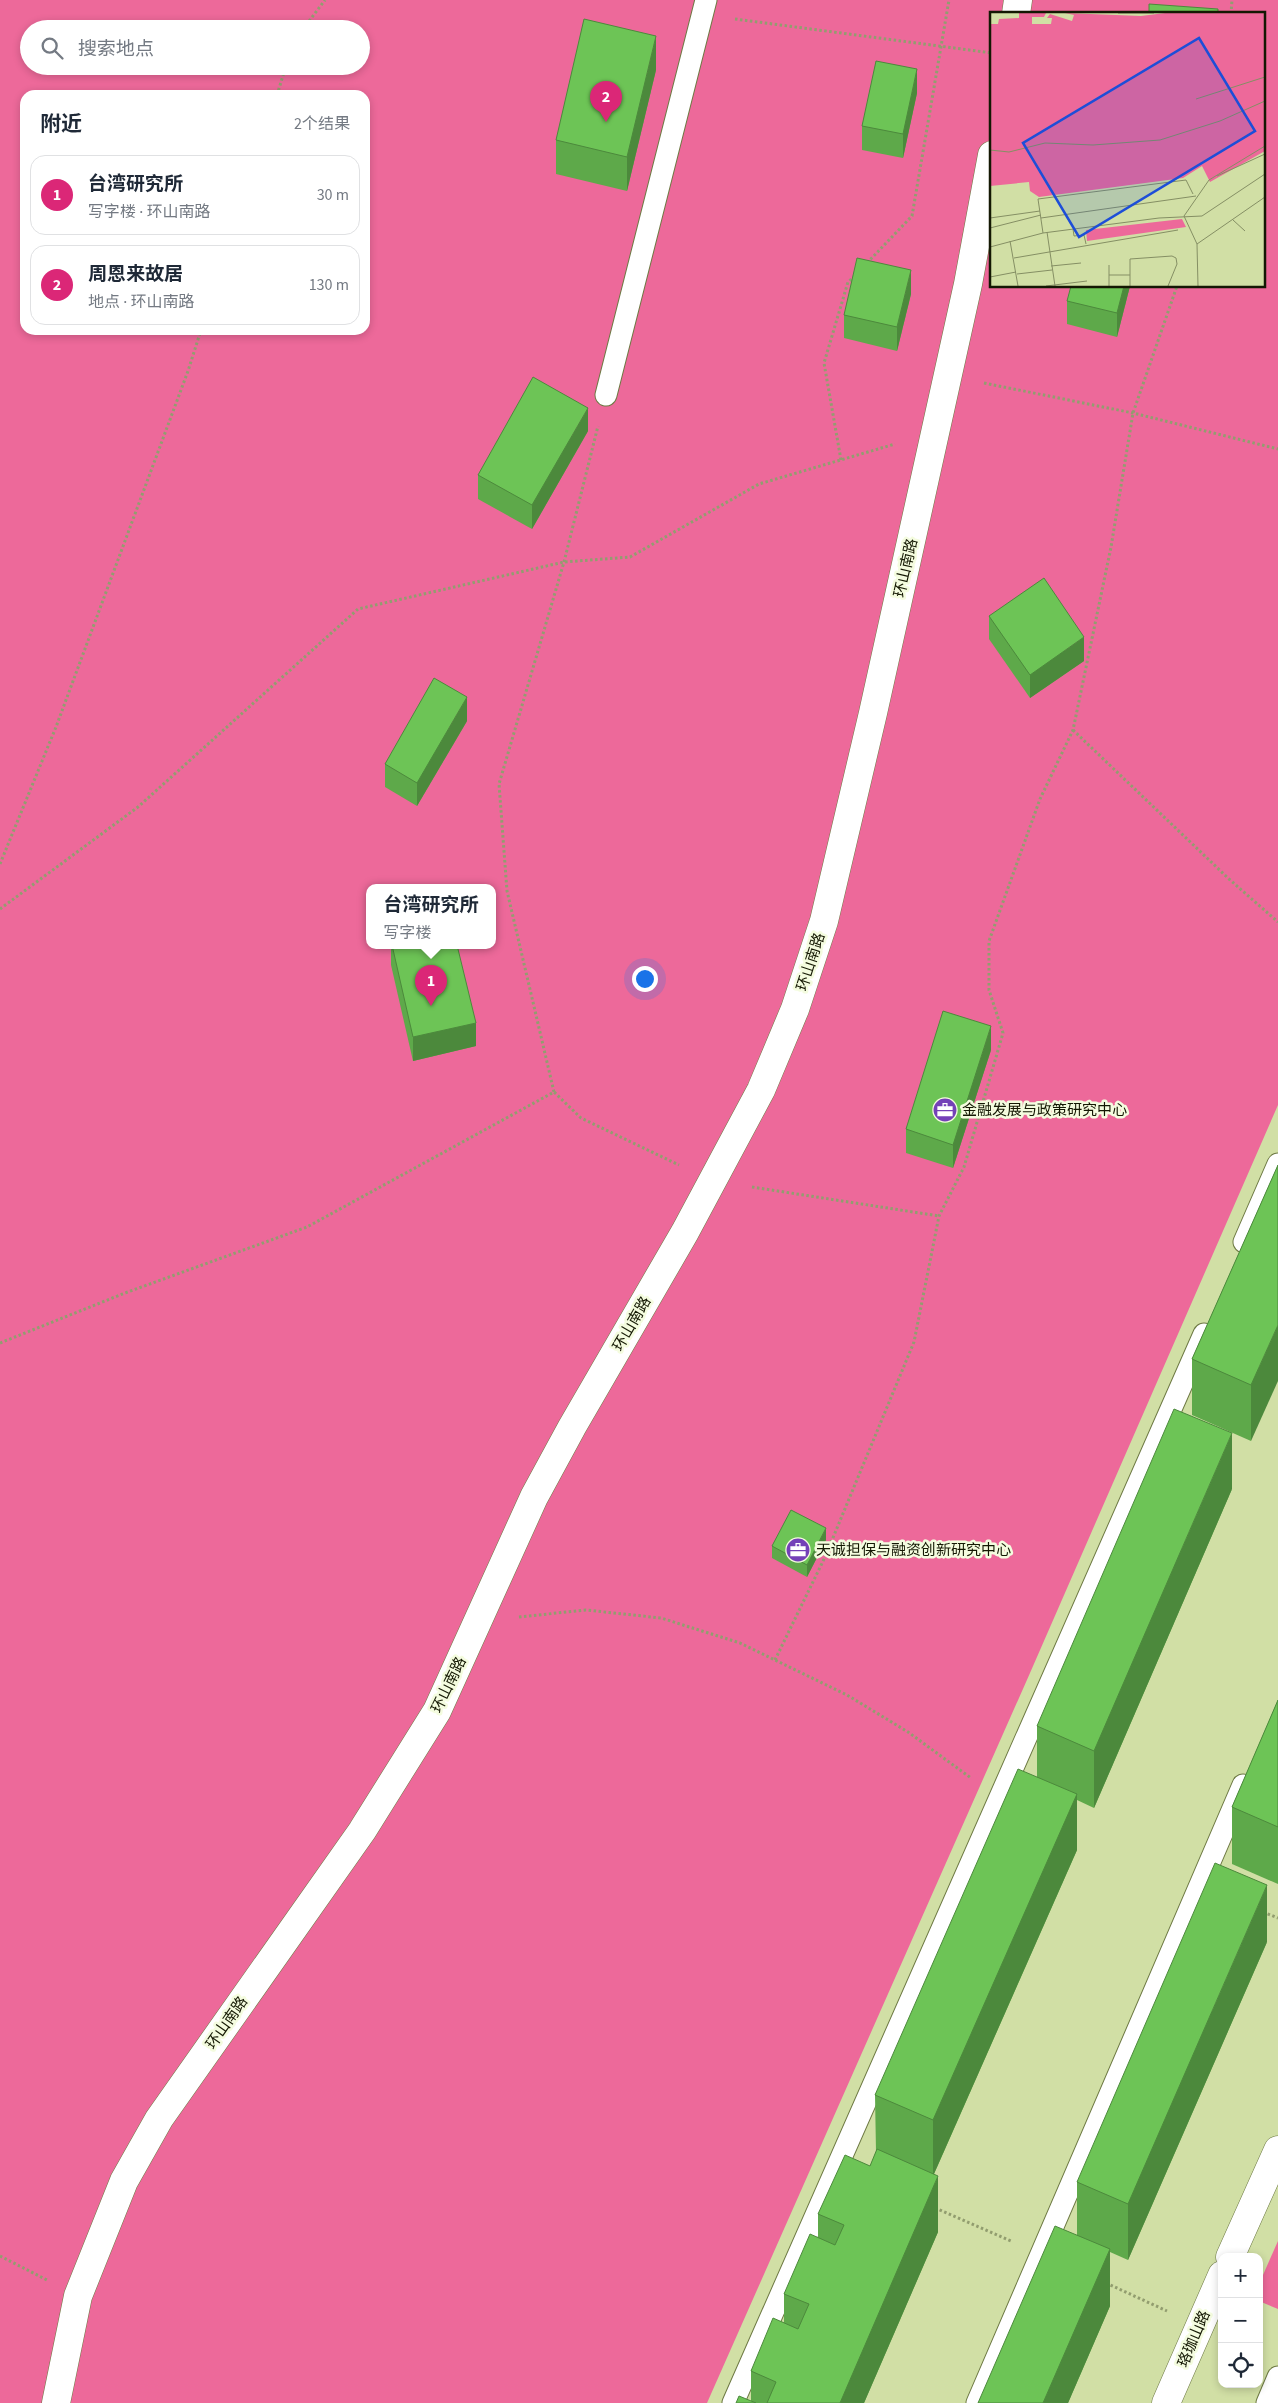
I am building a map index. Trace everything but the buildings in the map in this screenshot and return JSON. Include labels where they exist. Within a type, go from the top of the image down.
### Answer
[{"type":"street","name":"环山南路","points":[[56,2403],[78,2296],[124,2181],[159,2119],[362,1831],[437,1711],[534,1497],[712,1181],[765,1081],[795,1009],[824,921],[937,432],[968,284],[990,166]]},
{"type":"street","points":[[1232,2253],[1278,2150]]},
{"type":"street","name":"珞珈山路","points":[[1166,2403],[1218,2284]]},
{"type":"lane","points":[[606,395],[704,7]]},
{"type":"lane","points":[[1234,1264],[1278,1164]]},
{"type":"lane","points":[[733,2403],[1210,1318]]},
{"type":"lane","points":[[977,2403],[1251,1768]]},
{"type":"lane","points":[[1267,2403],[1278,2377]]},
{"type":"path","points":[[310,20],[325,0]]},
{"type":"path","points":[[841,460],[824,363],[848,282],[912,216],[949,0]]},
{"type":"path","points":[[704,7],[942,47],[990,53]]},
{"type":"path","points":[[279,90],[283,75]]},
{"type":"path","points":[[775,1660],[826,1557],[914,1342],[939,1216],[964,1167],[1003,1033],[989,990],[989,941],[1040,799],[1073,730],[1111,548],[1132,413],[1176,288]]},
{"type":"path","points":[[0,864],[2,855],[56,726],[188,371],[199,335]]},
{"type":"path","points":[[948,376],[1132,413],[1278,450]]},
{"type":"path","points":[[606,395],[564,562],[499,784],[507,891],[554,1092],[581,1118],[712,1181],[939,1216]]},
{"type":"path","points":[[0,909],[138,807],[358,609],[564,562],[630,557],[759,484],[937,432]]},
{"type":"path","points":[[1073,730],[1229,879],[1278,922]]},
{"type":"path","points":[[0,1343],[125,1293],[307,1227],[554,1092]]},
{"type":"path","points":[[479,1620],[586,1610],[661,1618],[740,1643],[847,1695],[908,1732],[1000,1799]]},
{"type":"path","points":[[1261,1911],[1278,1918]]},
{"type":"path","points":[[0,2256],[78,2296]]},
{"type":"shaded area","points":[[0,0],[1278,0],[1278,1105],[1030,1673],[707,2403],[0,2403]]},
{"type":"shaded area","points":[[1278,2241],[1278,2309],[1263,2303],[1263,2275]]},
{"type":"place","name":"周恩来故居","points":[[606,122]]},
{"type":"place","name":"台湾研究所","points":[[431,1006]]},
{"type":"place","name":"金融发展与政策研究中心","points":[[945,1110]]},
{"type":"place","name":"天诚担保与融资创新研究中心","points":[[798,1550]]}]
